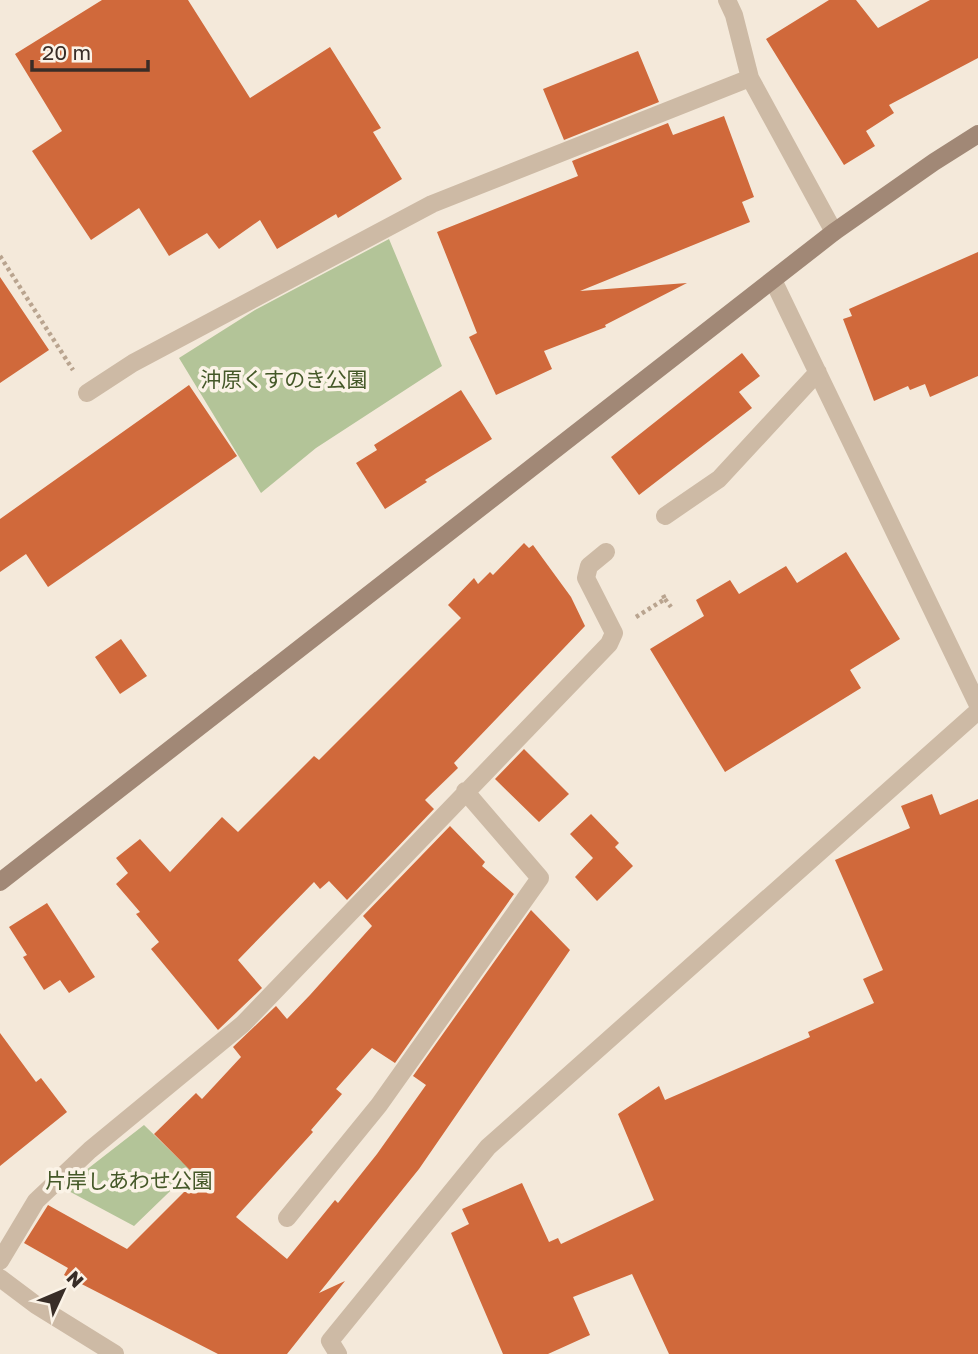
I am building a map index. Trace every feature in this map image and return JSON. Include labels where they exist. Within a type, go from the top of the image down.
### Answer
[{"type":"street","points":[[727,0],[734,15],[750,78],[834,232]]},
{"type":"street","points":[[87,393],[133,363],[432,204],[750,78]]},
{"type":"street","points":[[0,882],[834,232],[978,134]]},
{"type":"street","points":[[773,280],[978,705]]},
{"type":"street","points":[[665,516],[719,479],[818,372]]},
{"type":"street","points":[[0,1261],[36,1201],[90,1150],[243,1024],[609,644],[613,632],[586,578],[589,566],[606,552]]},
{"type":"street","points":[[338,1354],[330,1341],[488,1147],[978,711]]},
{"type":"street","points":[[287,1218],[379,1105],[540,878],[465,791]]},
{"type":"street","points":[[0,1278],[36,1305],[115,1354]]},
{"type":"path","points":[[0,256],[87,393]]},
{"type":"path","points":[[613,632],[664,596],[671,607]]},
{"type":"green space","name":"沖原くすのき公園","points":[[389,239],[442,366],[316,448],[261,493],[179,358],[255,310]]},
{"type":"green space","name":"片岸しあわせ公園","points":[[144,1125],[193,1169],[134,1226],[63,1188]]},
{"type":"building","points":[[102,0],[188,0],[250,98],[330,47],[381,128],[373,132],[402,179],[338,218],[336,214],[277,249],[260,220],[219,249],[207,233],[169,256],[139,208],[91,240],[32,151],[62,131],[15,54]]},
{"type":"building","points":[[829,0],[856,0],[878,28],[930,0],[978,0],[978,58],[889,105],[894,113],[866,131],[875,146],[844,165],[766,39]]},
{"type":"building","points":[[638,51],[659,102],[564,140],[543,89]]},
{"type":"building","points":[[724,116],[754,197],[742,202],[750,222],[580,291],[687,283],[605,325],[606,327],[544,351],[552,369],[496,395],[469,337],[477,333],[437,232],[578,176],[572,161],[668,123],[673,135]]},
{"type":"building","points":[[978,252],[978,376],[930,397],[925,384],[910,390],[908,386],[874,401],[843,319],[852,316],[849,309]]},
{"type":"building","points":[[0,277],[49,350],[0,383]]},
{"type":"building","points":[[742,353],[760,376],[739,392],[752,408],[639,495],[611,457]]},
{"type":"building","points":[[189,385],[237,456],[48,587],[26,554],[0,572],[0,519]]},
{"type":"building","points":[[461,390],[492,439],[425,480],[427,482],[385,509],[356,463],[377,450],[374,445]]},
{"type":"building","points":[[524,543],[529,548],[533,545],[571,597],[585,626],[454,763],[458,768],[425,800],[434,809],[347,900],[329,881],[320,889],[314,882],[238,960],[262,988],[218,1030],[151,949],[159,942],[136,914],[140,912],[116,884],[128,873],[116,858],[140,839],[170,872],[222,817],[238,832],[314,756],[319,760],[461,618],[448,605],[474,578],[478,584],[490,572],[493,575]]},
{"type":"building","points":[[846,552],[900,639],[850,670],[861,688],[725,772],[650,649],[704,616],[696,600],[730,580],[739,594],[786,566],[797,583]]},
{"type":"building","points":[[121,639],[147,676],[120,694],[95,657]]},
{"type":"building","points":[[524,749],[569,794],[539,822],[495,779]]},
{"type":"building","points":[[932,794],[940,815],[978,799],[978,1354],[669,1354],[632,1274],[573,1297],[590,1335],[548,1354],[503,1354],[451,1233],[469,1224],[462,1209],[522,1183],[549,1242],[558,1238],[561,1244],[654,1200],[618,1114],[659,1086],[665,1100],[810,1037],[808,1032],[874,1003],[863,979],[883,970],[835,860],[910,828],[901,806]]},
{"type":"building","points":[[591,814],[619,843],[615,847],[633,866],[597,901],[575,877],[593,858],[570,834]]},
{"type":"building","points":[[450,826],[485,862],[482,866],[514,894],[395,1063],[372,1048],[336,1089],[342,1094],[311,1130],[313,1132],[236,1217],[287,1259],[335,1200],[338,1203],[426,1085],[413,1076],[531,910],[570,950],[419,1169],[319,1293],[345,1281],[287,1354],[218,1354],[64,1275],[68,1268],[24,1243],[48,1205],[127,1249],[198,1178],[154,1134],[196,1093],[202,1099],[241,1057],[233,1047],[276,1006],[287,1019],[372,926],[363,916]]},
{"type":"building","points":[[47,903],[95,977],[69,993],[60,980],[44,990],[23,957],[27,955],[9,927]]},
{"type":"building","points":[[0,1033],[36,1082],[41,1078],[67,1112],[0,1166]]}]
